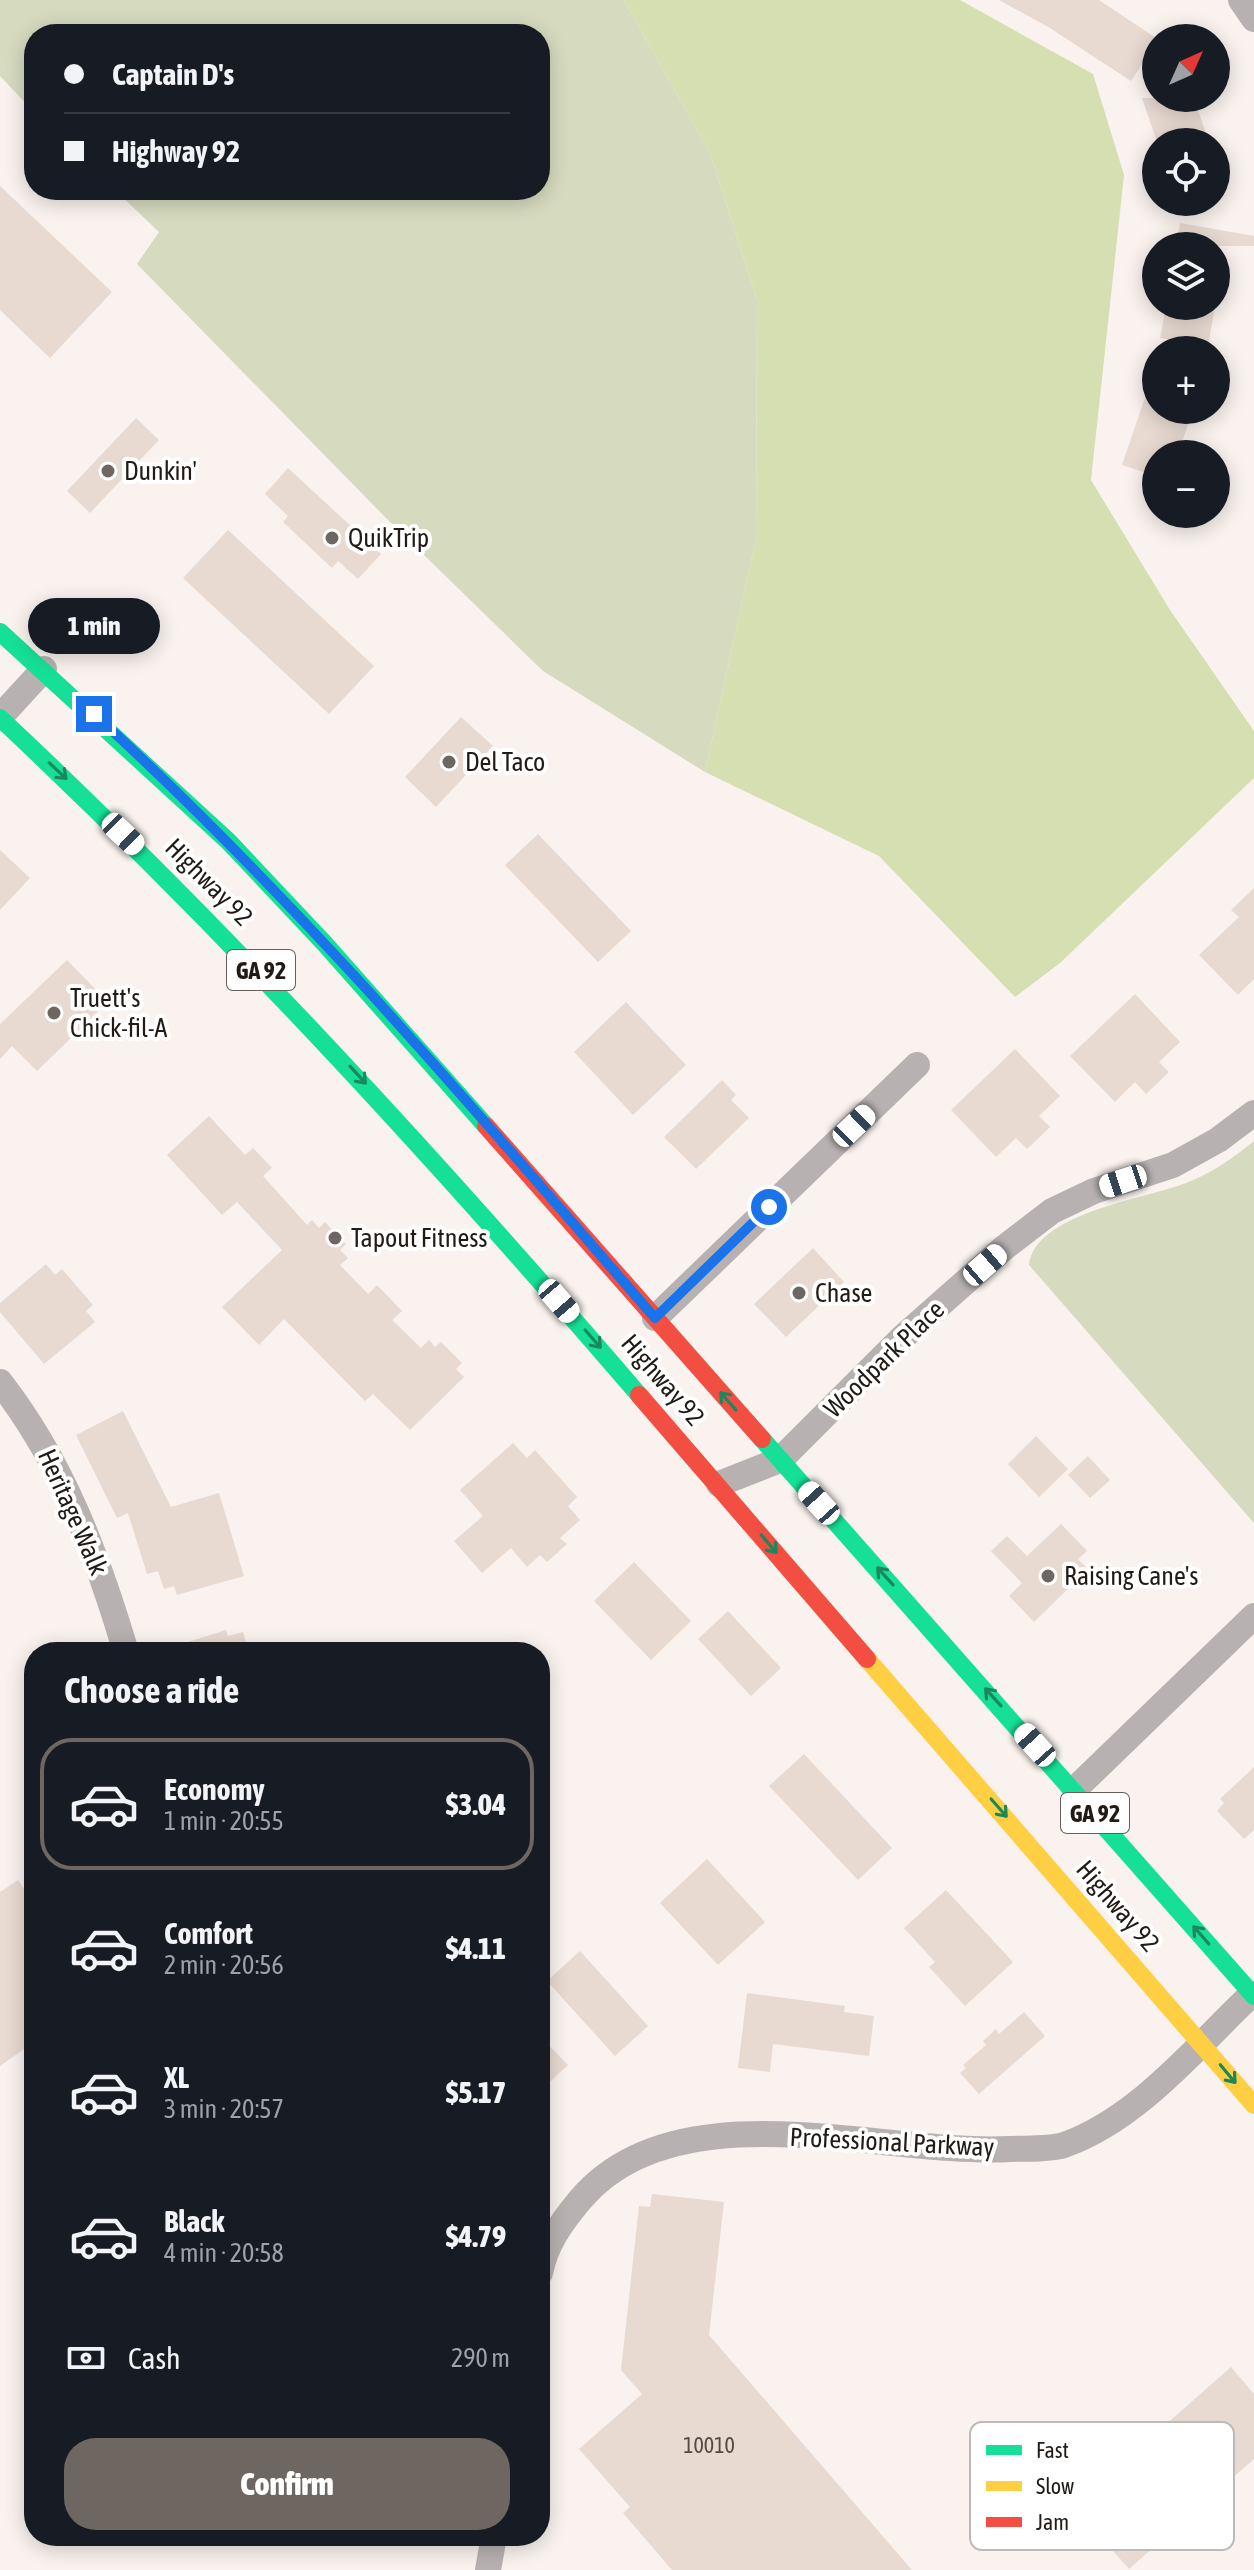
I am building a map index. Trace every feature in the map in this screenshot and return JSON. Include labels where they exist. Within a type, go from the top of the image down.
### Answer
[{"type":"main road","name":"Highway 92","points":[[0,632],[44,669],[228,841],[435,1066],[780,1460],[1075,1789],[1253,1995]]},
{"type":"main road","name":"Highway 92","points":[[0,718],[180,889],[298,1007],[505,1238],[1254,2105]]},
{"type":"street","points":[[1241,0],[1254,19]]},
{"type":"street","points":[[0,718],[44,669]]},
{"type":"street","points":[[655,1318],[917,1065]]},
{"type":"street","name":"Woodpark Place","points":[[719,1484],[780,1460],[903,1337],[1005,1247],[1052,1211],[1094,1191],[1173,1165],[1218,1140],[1254,1113]]},
{"type":"street","name":"Heritage Walk","points":[[0,1382],[44,1446],[73,1501],[101,1570],[123,1642]]},
{"type":"street","points":[[1075,1789],[1254,1616]]},
{"type":"street","name":"Professional Parkway","points":[[550,2245],[556,2228],[596,2181],[640,2153],[697,2137],[813,2135],[971,2151],[1061,2146],[1112,2120],[1253,1995]]},
{"type":"street","points":[[488,2570],[492,2546]]},
{"type":"green space","points":[[0,0],[624,0],[710,153],[757,300],[756,539],[705,772],[543,671],[387,519],[137,264],[159,232],[125,200],[550,200],[550,24],[24,24],[24,101],[0,76]]},
{"type":"green space","points":[[624,0],[960,0],[1093,74],[1124,175],[1091,480],[1170,610],[1254,731],[1254,778],[1060,963],[1015,997],[879,856],[705,772],[756,539],[757,300],[710,153]]},
{"type":"green space","points":[[1254,1141],[1254,1523],[1029,1265],[1036,1247],[1050,1232],[1071,1220],[1195,1179],[1222,1165]]},
{"type":"building","points":[[999,0],[1099,0],[1142,29],[1142,64],[1131,81],[1050,28]]},
{"type":"building","points":[[1147,112],[1199,112],[1204,128],[1152,128]]},
{"type":"building","points":[[0,186],[112,292],[50,358],[0,310]]},
{"type":"building","points":[[1180,223],[1254,236],[1254,246],[1230,246],[1230,232],[1178,232]]},
{"type":"building","points":[[1163,320],[1213,320],[1210,336],[1160,336]]},
{"type":"building","points":[[1142,406],[1142,424],[1188,424],[1183,440],[1142,440],[1142,471],[1122,465]]},
{"type":"building","name":"Dunkin'","points":[[136,418],[159,440],[90,513],[67,491]]},
{"type":"building","name":"QuikTrip","points":[[288,468],[381,554],[358,579],[338,561],[332,568],[283,522],[288,516],[265,494]]},
{"type":"building","name":"QuikTrip","points":[[228,530],[374,666],[329,714],[183,578]]},
{"type":"building","name":"Del Taco","points":[[461,717],[493,746],[436,807],[405,777]]},
{"type":"building","points":[[538,834],[631,931],[598,962],[505,865]]},
{"type":"building","points":[[0,850],[30,878],[0,910]]},
{"type":"building","points":[[1254,888],[1254,979],[1238,995],[1199,955],[1239,917],[1231,910]]},
{"type":"building","name":"Truett's Chick-fil-A","points":[[67,960],[108,1002],[37,1071],[12,1046],[0,1059],[0,1024]]},
{"type":"building","points":[[1135,994],[1180,1042],[1159,1062],[1169,1072],[1146,1094],[1135,1082],[1115,1102],[1070,1056]]},
{"type":"building","points":[[626,1002],[686,1065],[633,1115],[574,1052]]},
{"type":"building","points":[[1015,1049],[1060,1096],[1039,1116],[1050,1127],[1027,1149],[1016,1138],[996,1157],[951,1110]]},
{"type":"building","points":[[722,1080],[736,1095],[731,1100],[749,1118],[696,1169],[664,1137]]},
{"type":"building","points":[[209,1116],[245,1155],[253,1148],[272,1168],[263,1176],[307,1225],[312,1220],[319,1228],[325,1222],[346,1244],[340,1250],[348,1258],[340,1265],[368,1294],[377,1285],[402,1311],[392,1320],[421,1348],[429,1340],[435,1347],[441,1342],[462,1363],[456,1369],[464,1377],[410,1430],[373,1394],[365,1401],[284,1319],[259,1345],[222,1307],[282,1250],[237,1202],[222,1215],[167,1155]]},
{"type":"building","name":"Chase","points":[[813,1248],[844,1282],[786,1337],[754,1304]]},
{"type":"building","points":[[46,1264],[55,1275],[62,1269],[93,1305],[86,1311],[95,1322],[44,1364],[0,1312],[0,1303]]},
{"type":"building","points":[[123,1411],[171,1507],[219,1493],[244,1576],[177,1595],[174,1586],[164,1589],[158,1571],[147,1574],[128,1513],[117,1518],[76,1435]]},
{"type":"building","points":[[1036,1436],[1068,1469],[1039,1497],[1008,1464]]},
{"type":"building","points":[[513,1443],[527,1458],[535,1450],[577,1497],[568,1506],[580,1520],[560,1538],[567,1544],[547,1562],[540,1555],[527,1567],[511,1548],[482,1573],[454,1541],[483,1516],[460,1490]]},
{"type":"building","points":[[1088,1456],[1110,1480],[1090,1498],[1068,1475]]},
{"type":"building","name":"Raising Cane's","points":[[1061,1524],[1087,1551],[1078,1559],[1088,1569],[1034,1622],[1009,1596],[1022,1583],[991,1551],[1007,1536],[1027,1556]]},
{"type":"building","points":[[634,1562],[691,1621],[651,1660],[594,1601]]},
{"type":"building","points":[[728,1611],[781,1668],[751,1696],[698,1639]]},
{"type":"building","points":[[226,1630],[228,1636],[243,1632],[246,1642],[188,1642]]},
{"type":"building","points":[[804,1754],[892,1848],[858,1880],[769,1786]]},
{"type":"building","points":[[1254,1767],[1254,1830],[1244,1839],[1217,1811],[1224,1803],[1220,1799]]},
{"type":"building","points":[[707,1859],[765,1922],[718,1965],[660,1903]]},
{"type":"building","points":[[18,1880],[24,1889],[24,2049],[0,2066],[0,1892]]},
{"type":"building","points":[[946,1890],[1013,1962],[965,2006],[929,1967],[935,1962],[904,1928]]},
{"type":"building","points":[[580,1951],[648,2026],[615,2056],[550,1984],[550,1978]]},
{"type":"building","points":[[747,1993],[845,2006],[844,2012],[874,2016],[869,2056],[773,2044],[770,2072],[738,2068]]},
{"type":"building","points":[[1024,2012],[1045,2036],[979,2094],[960,2073],[966,2068],[963,2065],[986,2045],[983,2041],[996,2029],[999,2034]]},
{"type":"building","points":[[550,2046],[568,2065],[550,2082]]},
{"type":"building","points":[[652,2194],[724,2202],[709,2335],[912,2570],[672,2570],[623,2513],[630,2507],[579,2449],[642,2394],[621,2370],[639,2206],[650,2207]]},
{"type":"building","points":[[1231,2367],[1254,2394],[1254,2459],[1234,2477],[1234,2422],[1168,2422]]},
{"type":"building","points":[[1112,2550],[1151,2550],[1129,2569]]},
{"type":"traffic: fast","points":[[0,632],[228,841],[325,944],[486,1126]]},
{"type":"traffic: fast","points":[[0,718],[167,880],[328,1048],[639,1395]]},
{"type":"traffic: fast","points":[[762,1439],[1254,1996]]},
{"type":"traffic: slow","points":[[867,1659],[1254,2105]]},
{"type":"traffic: jam","points":[[486,1126],[762,1439]]},
{"type":"traffic: jam","points":[[639,1395],[867,1659]]},
{"type":"place","name":"Dunkin'","points":[[108,471]]},
{"type":"place","name":"QuikTrip","points":[[332,538]]},
{"type":"place","name":"Del Taco","points":[[449,762]]},
{"type":"place","name":"Truett's Chick-fil-A","points":[[54,1013]]},
{"type":"place","name":"Tapout Fitness","points":[[335,1238]]},
{"type":"place","name":"Chase","points":[[799,1293]]},
{"type":"place","name":"Raising Cane's","points":[[1048,1576]]},
{"type":"route","points":[[94,714],[228,841],[325,944],[655,1318],[769,1207]]}]
